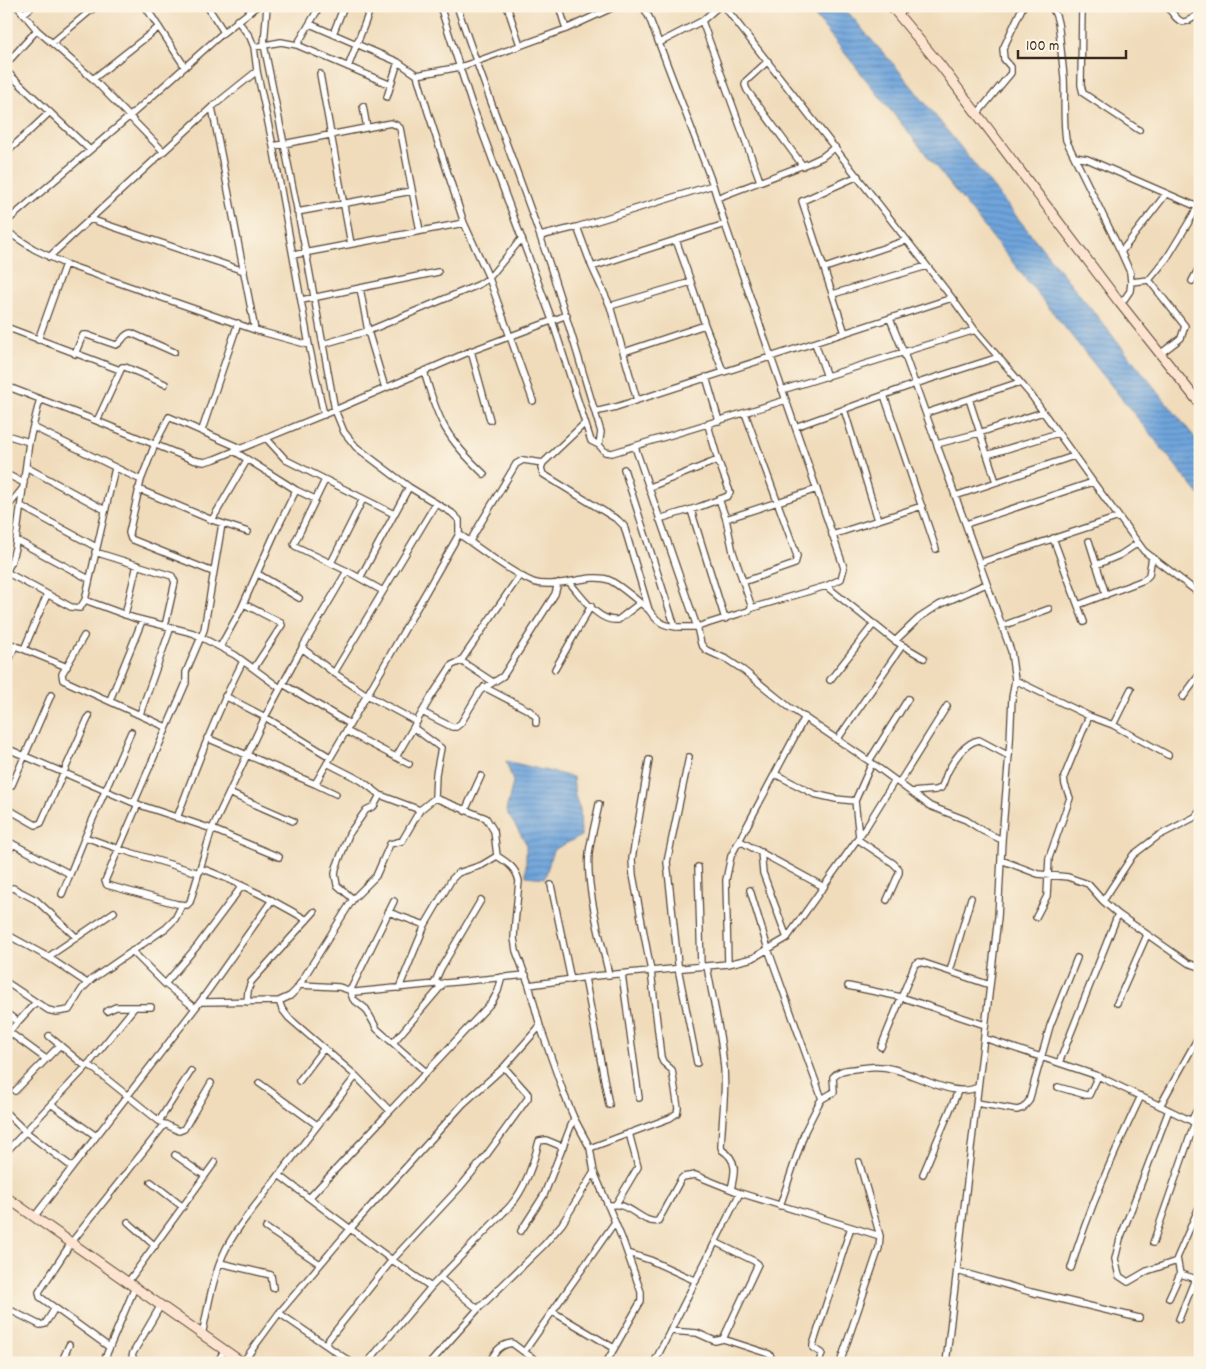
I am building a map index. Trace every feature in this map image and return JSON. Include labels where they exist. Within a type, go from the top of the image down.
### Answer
[{"type":"street","points":[[17,6],[37,30],[93,79],[163,151]]},
{"type":"street","points":[[24,14],[33,6]]},
{"type":"street","points":[[52,43],[96,6]]},
{"type":"street","points":[[145,6],[186,66]]},
{"type":"street","points":[[206,6],[224,32]]},
{"type":"street","points":[[267,6],[264,45],[306,253],[335,410],[344,432],[356,447],[409,487],[456,517],[459,523],[458,534],[315,784]]},
{"type":"street","points":[[297,45],[320,6]]},
{"type":"street","points":[[333,34],[344,6]]},
{"type":"street","points":[[440,6],[460,67],[552,320],[591,441],[605,452],[612,453],[786,400]]},
{"type":"street","points":[[457,6],[475,62],[540,236],[567,315],[601,432],[598,445]]},
{"type":"street","points":[[507,6],[520,45]]},
{"type":"street","points":[[559,6],[566,28]]},
{"type":"street","points":[[418,75],[460,67],[475,62],[566,28],[616,6]]},
{"type":"street","points":[[584,424],[543,463],[543,474],[618,520],[624,526],[650,610],[654,618],[662,624],[675,627],[698,628],[752,608],[826,586],[841,579],[844,568],[713,185],[659,43],[642,6]]},
{"type":"street","points":[[659,43],[702,21],[719,6]]},
{"type":"street","points":[[724,6],[908,240],[975,330],[1020,382],[1138,543],[1152,557],[1200,594]]},
{"type":"street","points":[[891,6],[941,66],[1121,304],[1200,404]]},
{"type":"street","points":[[898,15],[908,6]]},
{"type":"street","points":[[977,114],[1011,73],[1011,67],[1004,59],[1003,49],[1023,6]]},
{"type":"street","points":[[1052,6],[1056,13],[1061,46],[1066,140],[1130,272],[1130,291],[1121,304]]},
{"type":"street","points":[[1082,6],[1081,85],[1083,93],[1139,130]]},
{"type":"street","points":[[1167,6],[1179,21],[1184,23],[1200,13]]},
{"type":"street","points":[[6,222],[254,7]]},
{"type":"street","points":[[348,67],[368,15]]},
{"type":"street","points":[[237,20],[250,37],[254,48],[309,345],[324,415]]},
{"type":"street","points":[[702,21],[760,182]]},
{"type":"street","points":[[310,24],[398,62],[418,75],[464,223],[489,278],[533,401]]},
{"type":"street","points":[[93,79],[159,27]]},
{"type":"street","points":[[6,64],[37,30]]},
{"type":"street","points":[[254,48],[281,42],[297,45],[391,85]]},
{"type":"street","points":[[387,97],[398,62]]},
{"type":"street","points":[[768,62],[746,80],[745,85],[803,166]]},
{"type":"street","points":[[6,71],[90,150]]},
{"type":"street","points":[[48,257],[212,107],[257,71]]},
{"type":"street","points":[[320,74],[351,244]]},
{"type":"street","points":[[363,106],[367,128]]},
{"type":"street","points":[[212,107],[256,330]]},
{"type":"street","points":[[6,153],[50,112]]},
{"type":"street","points":[[273,146],[391,123],[396,124],[400,128],[420,230]]},
{"type":"street","points":[[717,198],[803,166],[822,157],[835,147]]},
{"type":"street","points":[[1075,157],[1087,159],[1199,208],[1167,258],[1149,280],[1131,282]]},
{"type":"street","points":[[846,333],[802,201],[804,198],[858,176]]},
{"type":"street","points":[[540,236],[578,227],[713,185]]},
{"type":"street","points":[[297,212],[412,191]]},
{"type":"street","points":[[1121,252],[1166,194]]},
{"type":"street","points":[[90,219],[244,271]]},
{"type":"street","points":[[293,255],[464,223]]},
{"type":"street","points":[[592,267],[725,224]]},
{"type":"street","points":[[578,227],[592,267],[610,306],[637,400]]},
{"type":"street","points":[[6,231],[48,257],[65,264],[256,330],[309,345]]},
{"type":"street","points":[[323,344],[368,331],[447,299],[489,278],[522,238]]},
{"type":"street","points":[[676,240],[723,371]]},
{"type":"street","points":[[825,268],[908,240]]},
{"type":"street","points":[[38,340],[65,264]]},
{"type":"street","points":[[833,294],[927,266]]},
{"type":"street","points":[[1192,281],[1200,266]]},
{"type":"street","points":[[302,300],[438,272]]},
{"type":"street","points":[[1149,280],[1186,326],[1181,338],[1160,354]]},
{"type":"street","points":[[610,306],[692,282]]},
{"type":"street","points":[[360,288],[368,331],[385,388]]},
{"type":"street","points":[[595,412],[616,407],[952,298]]},
{"type":"street","points":[[6,386],[97,420],[193,460],[204,462],[324,415],[471,351],[567,315]]},
{"type":"street","points":[[890,319],[926,413],[1011,651],[1015,680],[1012,698],[998,917],[946,1363]]},
{"type":"street","points":[[202,430],[238,323]]},
{"type":"street","points":[[624,352],[705,325]]},
{"type":"street","points":[[6,327],[120,370]]},
{"type":"street","points":[[782,390],[975,330]]},
{"type":"street","points":[[75,354],[83,335],[87,334],[116,346],[125,335],[131,333],[174,352]]},
{"type":"street","points":[[815,342],[827,377]]},
{"type":"street","points":[[471,351],[490,420]]},
{"type":"street","points":[[795,426],[999,357]]},
{"type":"street","points":[[97,420],[120,370],[125,367],[165,384]]},
{"type":"street","points":[[424,371],[443,427],[454,444],[484,474]]},
{"type":"street","points":[[706,377],[720,421]]},
{"type":"street","points":[[926,413],[1020,382]]},
{"type":"street","points":[[884,395],[936,549]]},
{"type":"street","points":[[40,398],[30,442],[13,556],[6,572],[47,595],[80,608],[85,600],[95,549],[115,468]]},
{"type":"street","points":[[968,399],[996,482]]},
{"type":"street","points":[[844,409],[878,520]]},
{"type":"street","points":[[937,444],[980,433],[1043,412]]},
{"type":"street","points":[[743,582],[795,564],[798,556],[745,413]]},
{"type":"street","points":[[213,572],[131,539],[129,533],[138,489],[155,444],[169,417],[240,448]]},
{"type":"street","points":[[659,518],[691,510],[728,496],[730,492],[708,425]]},
{"type":"street","points":[[33,426],[140,480]]},
{"type":"street","points":[[987,455],[1058,433]]},
{"type":"street","points":[[6,436],[30,442]]},
{"type":"street","points":[[266,438],[286,460],[394,514]]},
{"type":"street","points":[[635,447],[698,628],[701,644],[706,650],[728,660],[743,670],[805,718],[930,806],[966,820],[1002,840]]},
{"type":"street","points":[[234,451],[296,490],[315,499]]},
{"type":"street","points":[[956,496],[1074,456]]},
{"type":"street","points":[[212,520],[247,460]]},
{"type":"street","points":[[470,541],[516,464],[523,460],[543,463]]},
{"type":"street","points":[[650,486],[718,460]]},
{"type":"street","points":[[26,467],[105,510]]},
{"type":"street","points":[[624,469],[675,627]]},
{"type":"street","points":[[6,474],[24,485]]},
{"type":"street","points":[[325,480],[294,544],[295,546],[383,591]]},
{"type":"street","points":[[966,524],[1093,482]]},
{"type":"street","points":[[6,509],[24,485]]},
{"type":"street","points":[[360,578],[409,487]]},
{"type":"street","points":[[138,489],[222,524],[248,532]]},
{"type":"street","points":[[726,519],[817,489]]},
{"type":"street","points":[[220,647],[244,604],[296,490]]},
{"type":"street","points":[[330,563],[363,499]]},
{"type":"street","points":[[719,499],[752,608]]},
{"type":"street","points":[[334,673],[436,504]]},
{"type":"street","points":[[21,506],[95,549],[174,578],[168,626],[140,714]]},
{"type":"street","points":[[832,535],[922,506]]},
{"type":"street","points":[[691,510],[725,619]]},
{"type":"street","points":[[979,563],[1119,517]]},
{"type":"street","points":[[222,524],[202,637],[186,672],[186,683],[166,727],[105,884],[182,905],[190,902],[212,829],[247,754],[302,648],[347,571]]},
{"type":"street","points":[[458,534],[520,575],[534,582],[548,584],[600,578],[610,580],[650,610]]},
{"type":"street","points":[[1054,538],[1084,622]]},
{"type":"street","points":[[16,540],[89,579]]},
{"type":"street","points":[[1089,541],[1106,595]]},
{"type":"street","points":[[1096,565],[1120,555],[1138,543]]},
{"type":"street","points":[[1078,605],[1144,580],[1150,575],[1152,557]]},
{"type":"street","points":[[125,615],[137,565]]},
{"type":"street","points":[[258,574],[299,598]]},
{"type":"street","points":[[396,757],[452,665],[461,661],[520,575]]},
{"type":"street","points":[[569,582],[607,620],[618,620],[640,604]]},
{"type":"street","points":[[422,712],[452,727],[456,727],[461,723],[484,687],[503,676],[556,594],[558,583]]},
{"type":"street","points":[[895,641],[919,618],[939,606],[986,584]]},
{"type":"street","points":[[826,586],[895,641],[924,658]]},
{"type":"street","points":[[24,649],[47,595]]},
{"type":"street","points":[[85,600],[125,615],[202,637],[282,686],[350,724]]},
{"type":"street","points":[[244,604],[282,625],[254,668]]},
{"type":"street","points":[[555,669],[591,606]]},
{"type":"street","points":[[1002,626],[1048,609]]},
{"type":"street","points":[[110,700],[142,620]]},
{"type":"street","points":[[830,680],[873,624]]},
{"type":"street","points":[[84,636],[62,674],[63,680],[166,727]]},
{"type":"street","points":[[6,642],[67,666]]},
{"type":"street","points":[[6,668],[15,646]]},
{"type":"street","points":[[837,740],[902,646]]},
{"type":"street","points":[[200,1002],[279,1001],[290,996],[353,899],[376,876],[390,844],[402,841],[420,810],[435,798],[436,774],[442,748],[416,724],[334,673],[302,648]]},
{"type":"street","points":[[178,818],[207,738],[243,661]]},
{"type":"street","points":[[461,661],[493,682]]},
{"type":"street","points":[[1183,697],[1200,674]]},
{"type":"street","points":[[1015,680],[1089,716],[1113,725],[1168,755]]},
{"type":"street","points":[[484,687],[530,711],[536,717],[536,723]]},
{"type":"street","points":[[1113,725],[1131,689]]},
{"type":"street","points":[[12,785],[51,695]]},
{"type":"street","points":[[225,696],[265,717],[330,757]]},
{"type":"street","points":[[887,900],[899,869],[858,838],[854,801],[870,762],[908,699]]},
{"type":"street","points":[[529,985],[609,975],[728,964],[753,958],[787,938],[858,838],[946,706]]},
{"type":"street","points":[[6,808],[36,824],[40,824],[88,716]]},
{"type":"street","points":[[1036,917],[1047,896],[1049,858],[1070,798],[1064,778],[1089,716]]},
{"type":"street","points":[[728,964],[726,880],[731,856],[805,718]]},
{"type":"street","points":[[346,731],[409,764]]},
{"type":"street","points":[[62,894],[84,837],[131,732]]},
{"type":"street","points":[[207,738],[336,794]]},
{"type":"street","points":[[911,792],[941,788],[947,773],[958,756],[975,741],[978,740],[1009,756]]},
{"type":"street","points":[[6,748],[136,803],[212,829],[279,857]]},
{"type":"street","points":[[689,757],[668,862],[679,969],[697,1063]]},
{"type":"street","points":[[590,1148],[670,1118],[677,1113],[678,1108],[672,1070],[663,1062],[661,1056],[651,971],[633,875],[632,858],[649,760]]},
{"type":"street","points":[[327,763],[362,781],[380,795],[420,810]]},
{"type":"street","points":[[775,774],[814,794],[854,801]]},
{"type":"street","points":[[465,811],[481,776]]},
{"type":"street","points":[[229,793],[293,821]]},
{"type":"street","points":[[353,899],[337,885],[336,868],[349,834],[366,810],[374,806],[380,795]]},
{"type":"street","points":[[435,798],[486,818],[494,832],[497,856],[512,866],[518,874],[520,881],[514,938],[516,951],[526,975],[540,1026],[574,1118],[590,1148],[594,1172],[640,1286],[640,1301],[606,1363]]},
{"type":"street","points":[[600,804],[589,853],[590,873],[592,897],[609,975]]},
{"type":"street","points":[[1103,901],[1133,854],[1158,836],[1176,828],[1200,811]]},
{"type":"street","points":[[84,837],[119,849],[200,871],[242,886],[307,920]]},
{"type":"street","points":[[6,840],[70,874]]},
{"type":"street","points":[[740,841],[824,887]]},
{"type":"street","points":[[6,855],[13,844]]},
{"type":"street","points":[[760,852],[763,873],[787,938]]},
{"type":"street","points":[[399,988],[425,925],[452,879],[458,873],[482,865],[497,856]]},
{"type":"street","points":[[1001,860],[1048,876],[1068,877],[1088,884],[1118,914],[1188,962],[1200,967]]},
{"type":"street","points":[[698,867],[704,966],[724,1058],[725,1111],[722,1122],[721,1147],[733,1161],[734,1177],[731,1189]]},
{"type":"street","points":[[551,885],[571,980]]},
{"type":"street","points":[[166,984],[242,886]]},
{"type":"street","points":[[6,893],[8,889],[13,888],[30,896],[76,937]]},
{"type":"street","points":[[750,890],[768,949],[822,1099]]},
{"type":"street","points":[[950,971],[970,898]]},
{"type":"street","points":[[34,1217],[200,1002],[272,900]]},
{"type":"street","points":[[434,984],[441,968],[481,900]]},
{"type":"street","points":[[394,901],[350,991],[353,999],[366,1009],[377,1029],[426,1072]]},
{"type":"street","points":[[6,982],[52,1011],[69,1010],[87,983],[171,924],[182,905]]},
{"type":"street","points":[[48,957],[114,912]]},
{"type":"street","points":[[247,1002],[251,982],[314,912]]},
{"type":"street","points":[[388,912],[425,925]]},
{"type":"street","points":[[1059,1063],[1118,914]]},
{"type":"street","points":[[6,934],[48,957],[87,983]]},
{"type":"street","points":[[1117,1003],[1147,935]]},
{"type":"street","points":[[132,951],[166,984],[195,1008]]},
{"type":"street","points":[[977,1103],[1017,1110],[1023,1108],[1028,1101],[1050,1026],[1077,958]]},
{"type":"street","points":[[882,1047],[912,970],[919,962],[990,984]]},
{"type":"street","points":[[622,974],[639,1098]]},
{"type":"street","points":[[298,985],[339,987],[350,991],[526,975]]},
{"type":"street","points":[[309,1198],[492,1002],[502,978]]},
{"type":"street","points":[[585,978],[608,1105]]},
{"type":"street","points":[[393,1043],[444,983]]},
{"type":"street","points":[[848,986],[901,997],[985,1025]]},
{"type":"street","points":[[279,1001],[284,1013],[356,1076],[390,1111]]},
{"type":"street","points":[[36,1002],[8,1033],[46,1059]]},
{"type":"street","points":[[107,1011],[116,1007],[151,1007]]},
{"type":"street","points":[[6,1152],[87,1065],[134,1008]]},
{"type":"street","points":[[6,1013],[17,1021]]},
{"type":"street","points":[[6,1197],[243,1363],[279,1313],[351,1228],[463,1104],[504,1067],[540,1026]]},
{"type":"street","points":[[1160,1106],[1200,1034]]},
{"type":"street","points":[[49,1036],[162,1122],[179,1131],[184,1129],[211,1083]]},
{"type":"street","points":[[984,1038],[1098,1076],[1195,1123]]},
{"type":"street","points":[[15,1091],[60,1046]]},
{"type":"street","points":[[299,1081],[324,1048]]},
{"type":"street","points":[[780,1206],[805,1132],[822,1099],[834,1092],[833,1077],[840,1070],[874,1066],[893,1069],[958,1091],[971,1090],[978,1087]]},
{"type":"street","points":[[325,1344],[392,1260],[461,1186],[485,1157],[528,1098],[528,1094],[504,1067]]},
{"type":"street","points":[[109,1347],[39,1295],[71,1243],[162,1122],[191,1071]]},
{"type":"street","points":[[202,1335],[220,1263],[236,1232],[356,1076]]},
{"type":"street","points":[[1058,1087],[1088,1095],[1098,1076]]},
{"type":"street","points":[[259,1083],[317,1125]]},
{"type":"street","points":[[922,1174],[958,1091]]},
{"type":"street","points":[[1071,1268],[1099,1187],[1140,1096]]},
{"type":"street","points":[[51,1104],[96,1136]]},
{"type":"street","points":[[1153,1243],[1200,1104]]},
{"type":"street","points":[[1169,1110],[1136,1193],[1115,1259],[1119,1276],[1128,1282],[1147,1271],[1177,1261]]},
{"type":"street","points":[[6,1113],[26,1132],[72,1168]]},
{"type":"street","points":[[521,1231],[544,1195],[574,1118]]},
{"type":"street","points":[[616,1204],[638,1167],[629,1133]]},
{"type":"street","points":[[366,1363],[440,1278],[511,1206],[522,1188],[539,1141],[546,1140],[563,1147]]},
{"type":"street","points":[[175,1154],[205,1176]]},
{"type":"street","points":[[103,1363],[131,1284],[155,1246],[215,1162]]},
{"type":"street","points":[[840,1363],[879,1248],[880,1236],[860,1162]]},
{"type":"street","points":[[430,1363],[478,1309],[544,1245],[562,1224],[594,1172]]},
{"type":"street","points":[[608,1206],[616,1204],[624,1206],[654,1222],[658,1221],[684,1177],[695,1174],[740,1193],[880,1236]]},
{"type":"street","points":[[279,1175],[392,1260],[432,1287]]},
{"type":"street","points":[[151,1182],[183,1207]]},
{"type":"street","points":[[654,1363],[740,1193]]},
{"type":"street","points":[[1169,1298],[1180,1274],[1177,1261],[1200,1205]]},
{"type":"street","points":[[128,1222],[155,1246]]},
{"type":"street","points":[[524,1352],[615,1222]]},
{"type":"street","points":[[266,1228],[320,1264]]},
{"type":"street","points":[[819,1363],[822,1353],[813,1348],[813,1345],[851,1228]]},
{"type":"street","points":[[715,1242],[758,1264],[758,1268],[723,1339]]},
{"type":"street","points":[[628,1253],[650,1260],[696,1281]]},
{"type":"street","points":[[220,1263],[271,1275],[273,1288]]},
{"type":"street","points":[[957,1271],[1031,1292],[1139,1318]]},
{"type":"street","points":[[1179,1319],[1198,1280],[1180,1274]]},
{"type":"street","points":[[440,1278],[478,1309]]},
{"type":"street","points":[[138,1363],[132,1357],[133,1353],[161,1304]]},
{"type":"street","points":[[12,1311],[40,1325],[45,1324],[55,1308]]},
{"type":"street","points":[[553,1312],[614,1348]]},
{"type":"street","points":[[279,1313],[352,1363]]},
{"type":"street","points":[[670,1331],[697,1333],[715,1341],[723,1339],[769,1354],[771,1357],[770,1363]]},
{"type":"street","points":[[488,1363],[496,1350],[512,1343],[540,1363]]},
{"type":"street","points":[[61,1363],[70,1345]]},
{"type":"street","points":[[217,1363],[225,1350]]},
{"type":"water","points":[[807,6],[843,6],[896,67],[1200,444],[1200,496]]},
{"type":"water","points":[[506,761],[573,777],[575,796],[580,809],[581,836],[553,850],[545,878],[526,876],[526,843],[506,811],[513,782]]}]
